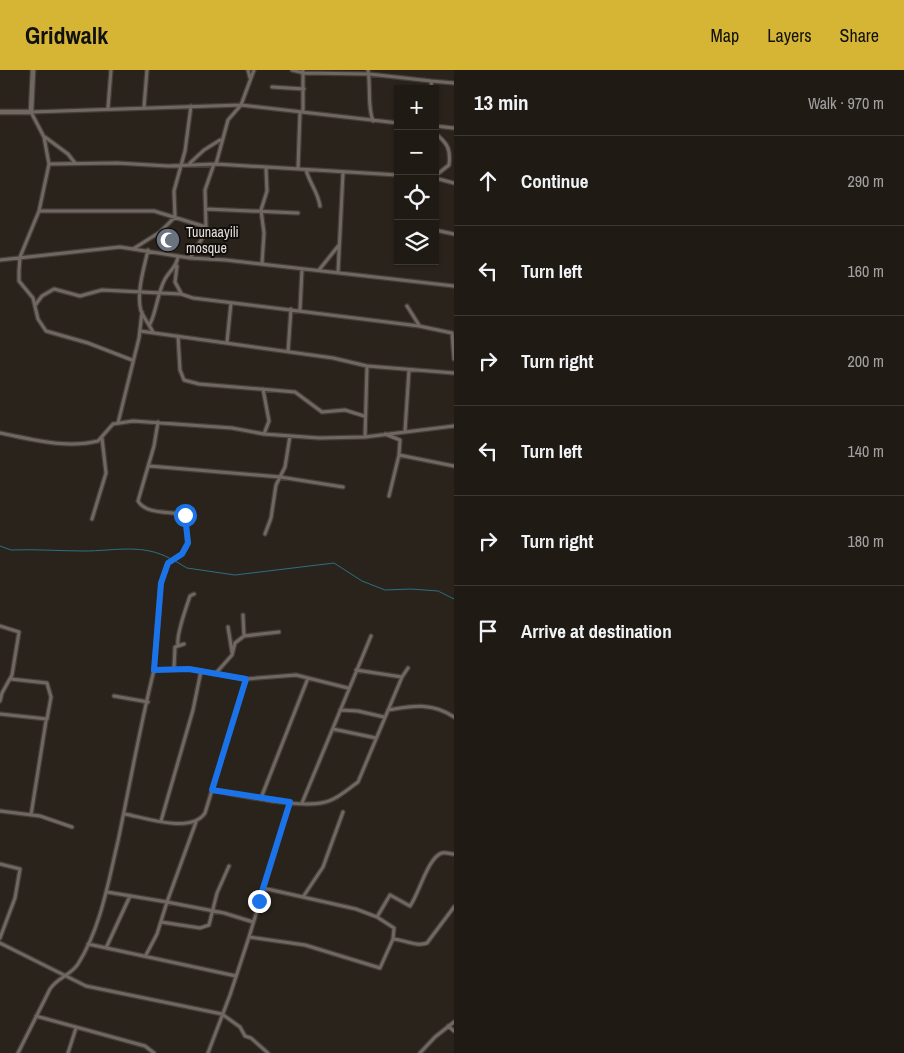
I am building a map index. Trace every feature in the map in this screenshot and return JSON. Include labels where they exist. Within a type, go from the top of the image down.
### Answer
[{"type":"street","points":[[33,70],[31,112],[44,137],[49,164],[39,211],[20,257],[19,280],[36,304],[38,319],[46,331],[88,343],[132,360]]},
{"type":"street","points":[[108,108],[111,70]]},
{"type":"street","points":[[144,106],[147,70]]},
{"type":"street","points":[[248,70],[250,79]]},
{"type":"street","points":[[190,258],[203,237],[206,226],[205,190],[215,164],[221,140],[226,133],[229,117],[241,105],[254,70]]},
{"type":"street","points":[[292,70],[304,72],[368,72],[432,81],[454,82]]},
{"type":"street","points":[[298,169],[304,72]]},
{"type":"street","points":[[368,72],[370,112],[373,121]]},
{"type":"street","points":[[272,87],[304,89]]},
{"type":"street","points":[[0,112],[144,106],[241,105],[394,123]]},
{"type":"street","points":[[176,217],[174,191],[181,164],[191,106]]},
{"type":"street","points":[[439,126],[454,128]]},
{"type":"street","points":[[439,135],[447,142],[450,156],[449,165],[439,175]]},
{"type":"street","points":[[44,137],[68,154],[75,163]]},
{"type":"street","points":[[189,163],[204,150],[221,140]]},
{"type":"street","points":[[49,164],[168,166],[189,163],[394,175]]},
{"type":"street","points":[[262,264],[264,233],[261,210],[267,191],[266,168]]},
{"type":"street","points":[[306,170],[310,184],[318,194],[320,206]]},
{"type":"street","points":[[338,272],[342,172]]},
{"type":"street","points":[[439,179],[454,182]]},
{"type":"street","points":[[206,209],[298,213]]},
{"type":"street","points":[[39,211],[154,211],[206,226]]},
{"type":"street","points":[[133,249],[160,232],[176,217]]},
{"type":"street","points":[[439,231],[454,234]]},
{"type":"street","points":[[319,270],[340,244]]},
{"type":"street","points":[[0,260],[93,249],[133,249],[190,258],[338,272],[454,286]]},
{"type":"street","points":[[118,423],[140,331],[141,293],[148,250]]},
{"type":"street","points":[[178,256],[175,282],[181,294]]},
{"type":"street","points":[[149,325],[159,292],[168,274],[177,265]]},
{"type":"street","points":[[300,310],[302,269]]},
{"type":"street","points":[[36,304],[42,296],[54,289],[80,296],[102,290],[181,294],[193,298],[419,326],[453,334],[454,359]]},
{"type":"street","points":[[227,342],[232,302]]},
{"type":"street","points":[[408,306],[419,326]]},
{"type":"street","points":[[288,352],[291,309]]},
{"type":"street","points":[[142,312],[153,332]]},
{"type":"street","points":[[140,331],[333,358],[367,366],[454,373]]},
{"type":"street","points":[[178,336],[180,370],[184,380],[199,384],[300,393],[322,412],[346,410],[364,416]]},
{"type":"street","points":[[365,436],[364,416],[367,366]]},
{"type":"street","points":[[405,431],[409,370]]},
{"type":"street","points":[[263,389],[269,421],[264,434]]},
{"type":"street","points":[[18,1053],[56,980],[68,975],[79,962],[88,944],[107,892],[154,670],[161,583],[168,563],[182,554],[189,538],[185,515],[148,509],[140,505],[138,501],[149,466],[158,422]]},
{"type":"street","points":[[0,433],[45,442],[73,444],[90,443],[102,438],[110,427],[118,423],[158,422],[319,438],[365,436],[454,426]]},
{"type":"street","points":[[382,433],[400,440],[399,455],[390,496]]},
{"type":"street","points":[[265,534],[272,518],[276,485],[285,467],[290,436]]},
{"type":"street","points":[[92,519],[106,473],[102,438]]},
{"type":"street","points":[[399,455],[454,466]]},
{"type":"street","points":[[149,466],[280,477],[342,487]]},
{"type":"street","points":[[174,668],[174,652],[178,645],[180,625],[184,621],[190,596],[194,594]]},
{"type":"street","points":[[243,615],[244,636]]},
{"type":"street","points":[[0,626],[19,632],[11,679],[2,693],[0,701]]},
{"type":"street","points":[[228,627],[232,655]]},
{"type":"street","points":[[216,673],[232,655],[236,643],[244,636],[279,632]]},
{"type":"street","points":[[302,803],[371,636]]},
{"type":"street","points":[[178,645],[184,644]]},
{"type":"street","points":[[154,670],[174,668],[246,679],[289,675],[348,688]]},
{"type":"street","points":[[212,790],[290,802],[320,804],[330,800],[358,782],[384,717],[408,668]]},
{"type":"street","points":[[356,670],[402,677]]},
{"type":"street","points":[[161,821],[182,753],[202,671]]},
{"type":"street","points":[[261,798],[308,678]]},
{"type":"street","points":[[11,679],[47,684],[51,697],[31,815]]},
{"type":"street","points":[[146,955],[161,922],[196,822],[205,813],[246,679]]},
{"type":"street","points":[[114,696],[148,702]]},
{"type":"street","points":[[388,710],[421,705],[443,710],[454,717]]},
{"type":"street","points":[[340,710],[358,711],[384,717]]},
{"type":"street","points":[[0,714],[46,721]]},
{"type":"street","points":[[333,729],[376,738]]},
{"type":"street","points":[[208,1053],[236,976],[290,802]]},
{"type":"street","points":[[0,811],[31,815],[61,822],[72,827]]},
{"type":"street","points":[[303,897],[323,867],[343,812]]},
{"type":"street","points":[[125,814],[179,824],[196,822]]},
{"type":"street","points":[[377,917],[390,895],[410,906],[421,888],[422,879],[439,855],[445,852],[454,854]]},
{"type":"street","points":[[0,864],[20,869],[14,898],[0,938]]},
{"type":"street","points":[[161,922],[206,927],[211,922],[217,893],[229,866]]},
{"type":"street","points":[[248,937],[305,946],[380,968],[393,939],[394,928],[377,917],[263,888]]},
{"type":"street","points":[[107,892],[167,902],[253,922]]},
{"type":"street","points":[[106,948],[130,896]]},
{"type":"street","points":[[393,939],[405,940],[419,945],[427,944],[454,907]]},
{"type":"street","points":[[0,943],[68,975],[86,986],[222,1014],[240,1027],[245,1036],[251,1038],[268,1053]]},
{"type":"street","points":[[88,944],[146,955],[236,976]]},
{"type":"street","points":[[36,1016],[145,1046],[154,1053]]},
{"type":"street","points":[[420,1053],[454,1022]]},
{"type":"street","points":[[448,1026],[454,1031]]},
{"type":"street","points":[[68,1053],[76,1028]]},
{"type":"waterway","points":[[0,546],[11,550],[84,551],[139,549],[171,559]]},
{"type":"waterway","points":[[175,561],[187,568],[235,575],[334,563],[362,581],[385,590],[438,591],[454,599]]},
{"type":"place","name":"Tuunaayili mosque","points":[[168,240]]},
{"type":"route","points":[[185,515],[189,538],[188,543],[182,554],[168,563],[161,583],[160,624],[154,670],[189,669],[246,679],[212,790],[290,802],[259,901]]}]
